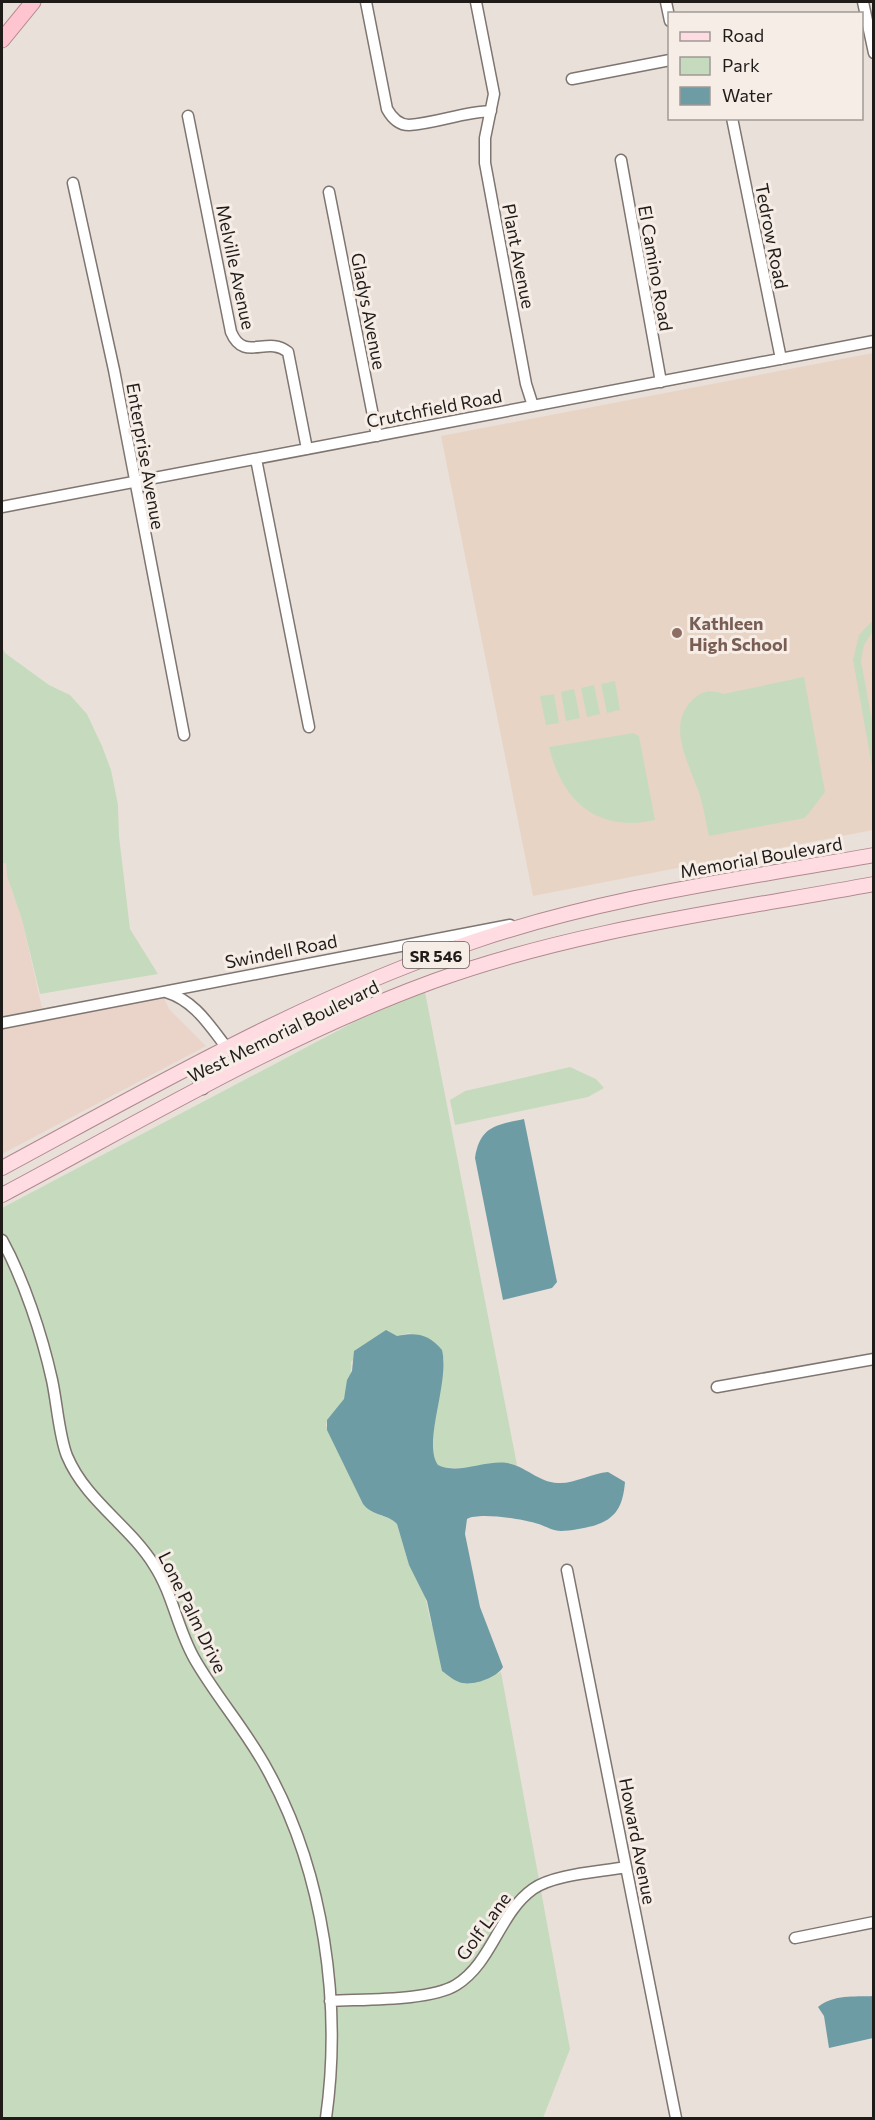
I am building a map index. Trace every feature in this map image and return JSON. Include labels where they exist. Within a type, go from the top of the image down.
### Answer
[{"type":"highway","points":[[2,40],[33,2]]},
{"type":"main road","name":"Memorial Boulevard","points":[[656,894],[873,855]]},
{"type":"main road","name":"West Memorial Boulevard","points":[[2,1195],[284,1046],[373,1005],[481,966],[581,939],[873,884]]},
{"type":"main road","name":"West Memorial Boulevard","points":[[2,1167],[227,1048],[317,1003],[387,973],[478,940],[566,914],[656,894]]},
{"type":"main road","points":[[227,1048],[240,1052],[252,1052],[284,1046]]},
{"type":"street","points":[[366,2],[387,109],[397,122],[409,125],[470,112],[491,111]]},
{"type":"street","name":"Plant Avenue","points":[[476,2],[494,94],[485,138],[485,163],[526,384],[533,406]]},
{"type":"street","points":[[863,2],[864,22],[873,53]]},
{"type":"street","points":[[572,79],[668,60]]},
{"type":"street","name":"Melville Avenue","points":[[188,116],[231,332],[237,344],[246,348],[275,345],[288,352],[307,449]]},
{"type":"street","name":"Tedrow Road","points":[[732,120],[781,359]]},
{"type":"street","name":"El Camino Road","points":[[621,160],[661,382]]},
{"type":"street","name":"Enterprise Avenue","points":[[73,183],[114,370],[184,735]]},
{"type":"street","name":"Gladys Avenue","points":[[329,192],[377,436]]},
{"type":"street","name":"Crutchfield Road","points":[[2,507],[873,341]]},
{"type":"street","points":[[256,459],[309,727]]},
{"type":"street","name":"Swindell Road","points":[[2,1023],[566,914]]},
{"type":"street","points":[[198,1010],[195,995],[203,984]]},
{"type":"street","points":[[163,992],[179,996],[198,1010],[227,1048]]},
{"type":"street","points":[[191,1067],[203,1089]]},
{"type":"street","name":"Lone Palm Drive","points":[[2,1240],[36,1321],[49,1365],[67,1455],[96,1502],[132,1536],[154,1564],[173,1602],[190,1652],[218,1697],[256,1750],[279,1794],[299,1844],[316,1906],[330,2001],[332,2061],[326,2118]]},
{"type":"street","points":[[717,1387],[873,1359]]},
{"type":"street","name":"Howard Avenue","points":[[567,1570],[676,2118]]},
{"type":"street","name":"Golf Lane","points":[[330,2001],[428,1994],[445,1990],[472,1971],[520,1901],[534,1888],[555,1881],[626,1867]]},
{"type":"street","points":[[795,1938],[873,1922]]},
{"type":"shaded area","name":"Kathleen High School","points":[[873,353],[873,830],[533,896],[441,436]]},
{"type":"shaded area","points":[[2,863],[6,863],[7,876],[22,920],[42,1008],[2,1017]]},
{"type":"shaded area","points":[[163,996],[169,1009],[206,1046],[2,1154],[2,1028]]},
{"type":"green space","points":[[873,620],[873,631],[864,645],[861,661],[873,726],[873,772],[853,660],[859,635]]},
{"type":"green space","points":[[2,647],[5,653],[49,685],[70,695],[87,714],[111,770],[118,805],[119,836],[130,929],[158,974],[40,994],[22,920],[7,876],[6,863],[2,863]]},
{"type":"green space","points":[[804,677],[825,792],[805,818],[709,836],[700,797],[681,738],[682,716],[688,705],[697,696],[706,692],[713,691],[723,694]]},
{"type":"green space","points":[[615,681],[620,710],[607,713],[601,684]]},
{"type":"green space","points":[[594,685],[600,714],[587,717],[581,688]]},
{"type":"green space","points":[[574,689],[580,718],[566,721],[561,692]]},
{"type":"green space","points":[[554,694],[559,723],[546,725],[540,696]]},
{"type":"green space","points":[[633,733],[639,736],[655,820],[634,823],[616,822],[599,817],[585,809],[563,783],[549,747]]},
{"type":"green space","points":[[425,992],[517,1465],[496,1464],[455,1468],[437,1465],[431,1449],[444,1359],[409,1333],[397,1336],[389,1333],[351,1362],[345,1396],[326,1425],[363,1504],[371,1511],[397,1524],[409,1565],[424,1592],[431,1623],[461,1683],[476,1682],[501,1672],[570,2049],[543,2118],[2,2118],[2,1208],[356,1021]]},
{"type":"green space","points":[[570,1067],[596,1079],[604,1088],[588,1097],[455,1125],[450,1100],[465,1091]]},
{"type":"water","points":[[524,1119],[557,1282],[552,1288],[503,1300],[475,1158],[477,1147],[485,1133],[505,1123]]},
{"type":"water","points":[[386,1330],[397,1336],[410,1334],[427,1337],[442,1350],[442,1379],[433,1442],[438,1465],[446,1468],[463,1468],[489,1463],[507,1463],[544,1480],[558,1483],[608,1472],[625,1482],[623,1498],[617,1510],[608,1519],[593,1526],[561,1531],[510,1518],[481,1516],[467,1519],[465,1534],[480,1607],[503,1667],[490,1678],[477,1682],[459,1682],[442,1671],[427,1601],[409,1565],[397,1524],[371,1511],[363,1504],[327,1430],[327,1420],[344,1399],[347,1380],[352,1371],[354,1351]]},
{"type":"water","points":[[873,1996],[873,2038],[829,2048],[824,2016],[818,2007],[837,1998]]},
{"type":"place","name":"Kathleen High School","points":[[677,633]]}]
